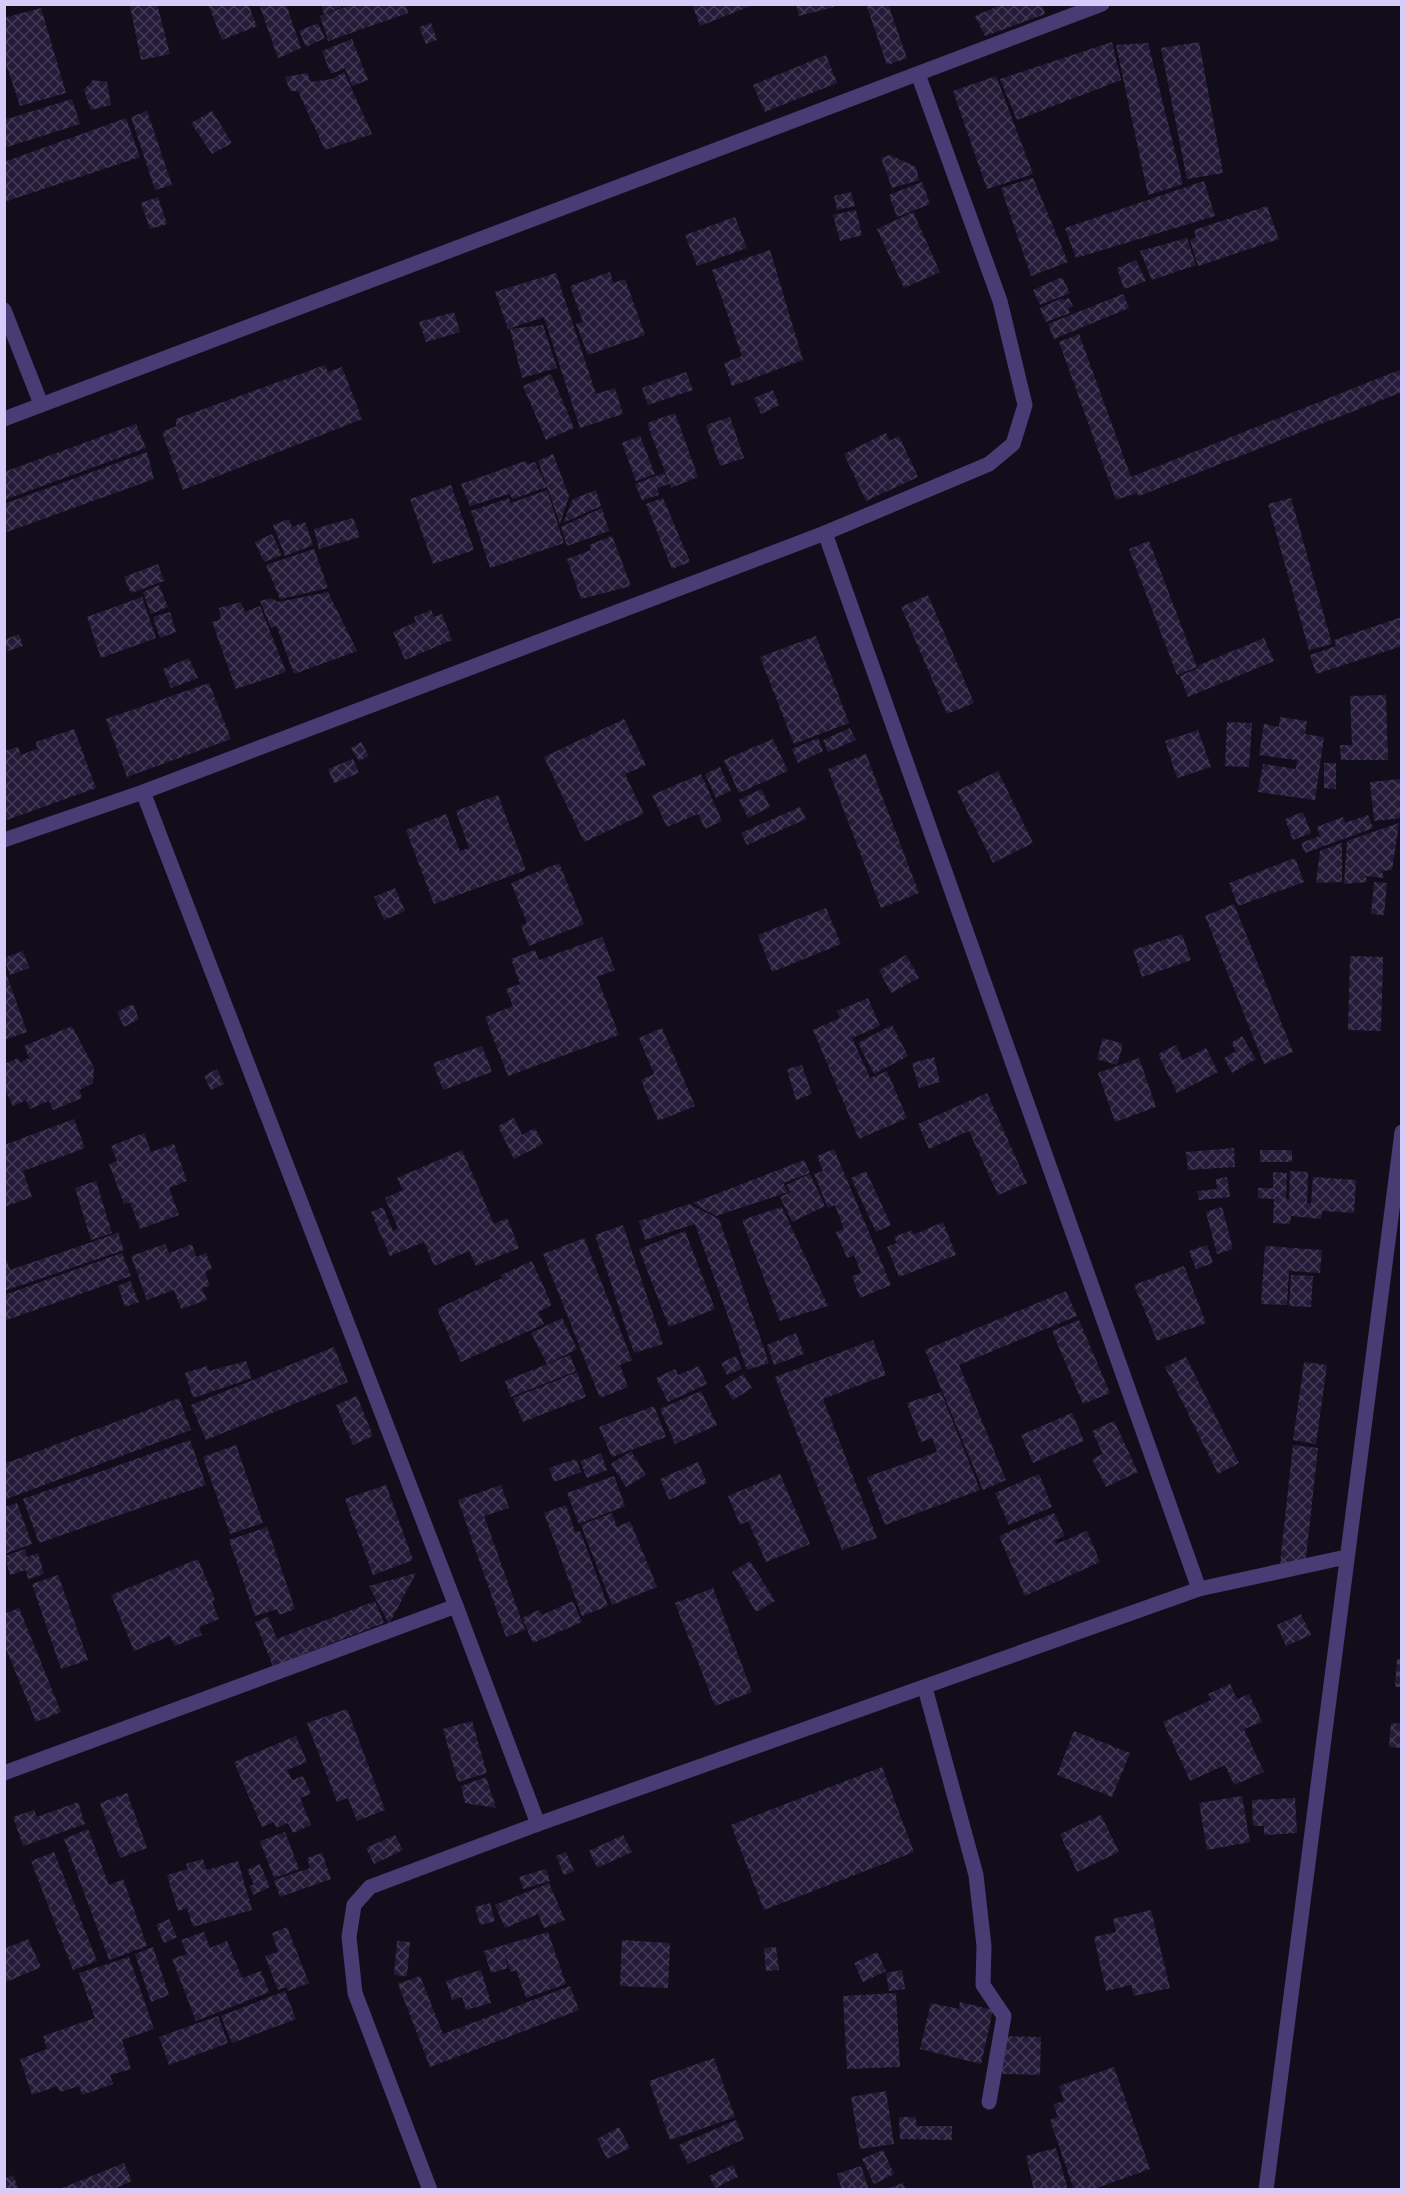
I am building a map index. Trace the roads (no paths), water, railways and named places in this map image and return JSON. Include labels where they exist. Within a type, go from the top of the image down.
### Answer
[{"type":"street","points":[[4,419],[1102,4]]},
{"type":"street","points":[[4,840],[143,792],[825,533],[989,465],[1012,444],[1025,405],[1000,301],[918,74]]},
{"type":"street","points":[[4,310],[40,404]]},
{"type":"street","points":[[825,533],[1199,1589]]},
{"type":"street","points":[[143,792],[538,1824]]},
{"type":"street","points":[[1266,2190],[1401,1132]]},
{"type":"street","points":[[430,2190],[355,1993],[350,1937],[354,1905],[370,1887],[538,1824],[1199,1589],[1346,1557]]},
{"type":"street","points":[[4,1773],[456,1606]]},
{"type":"street","points":[[925,1688],[976,1875],[984,1946],[983,1985],[1004,2016],[989,2102]]}]
